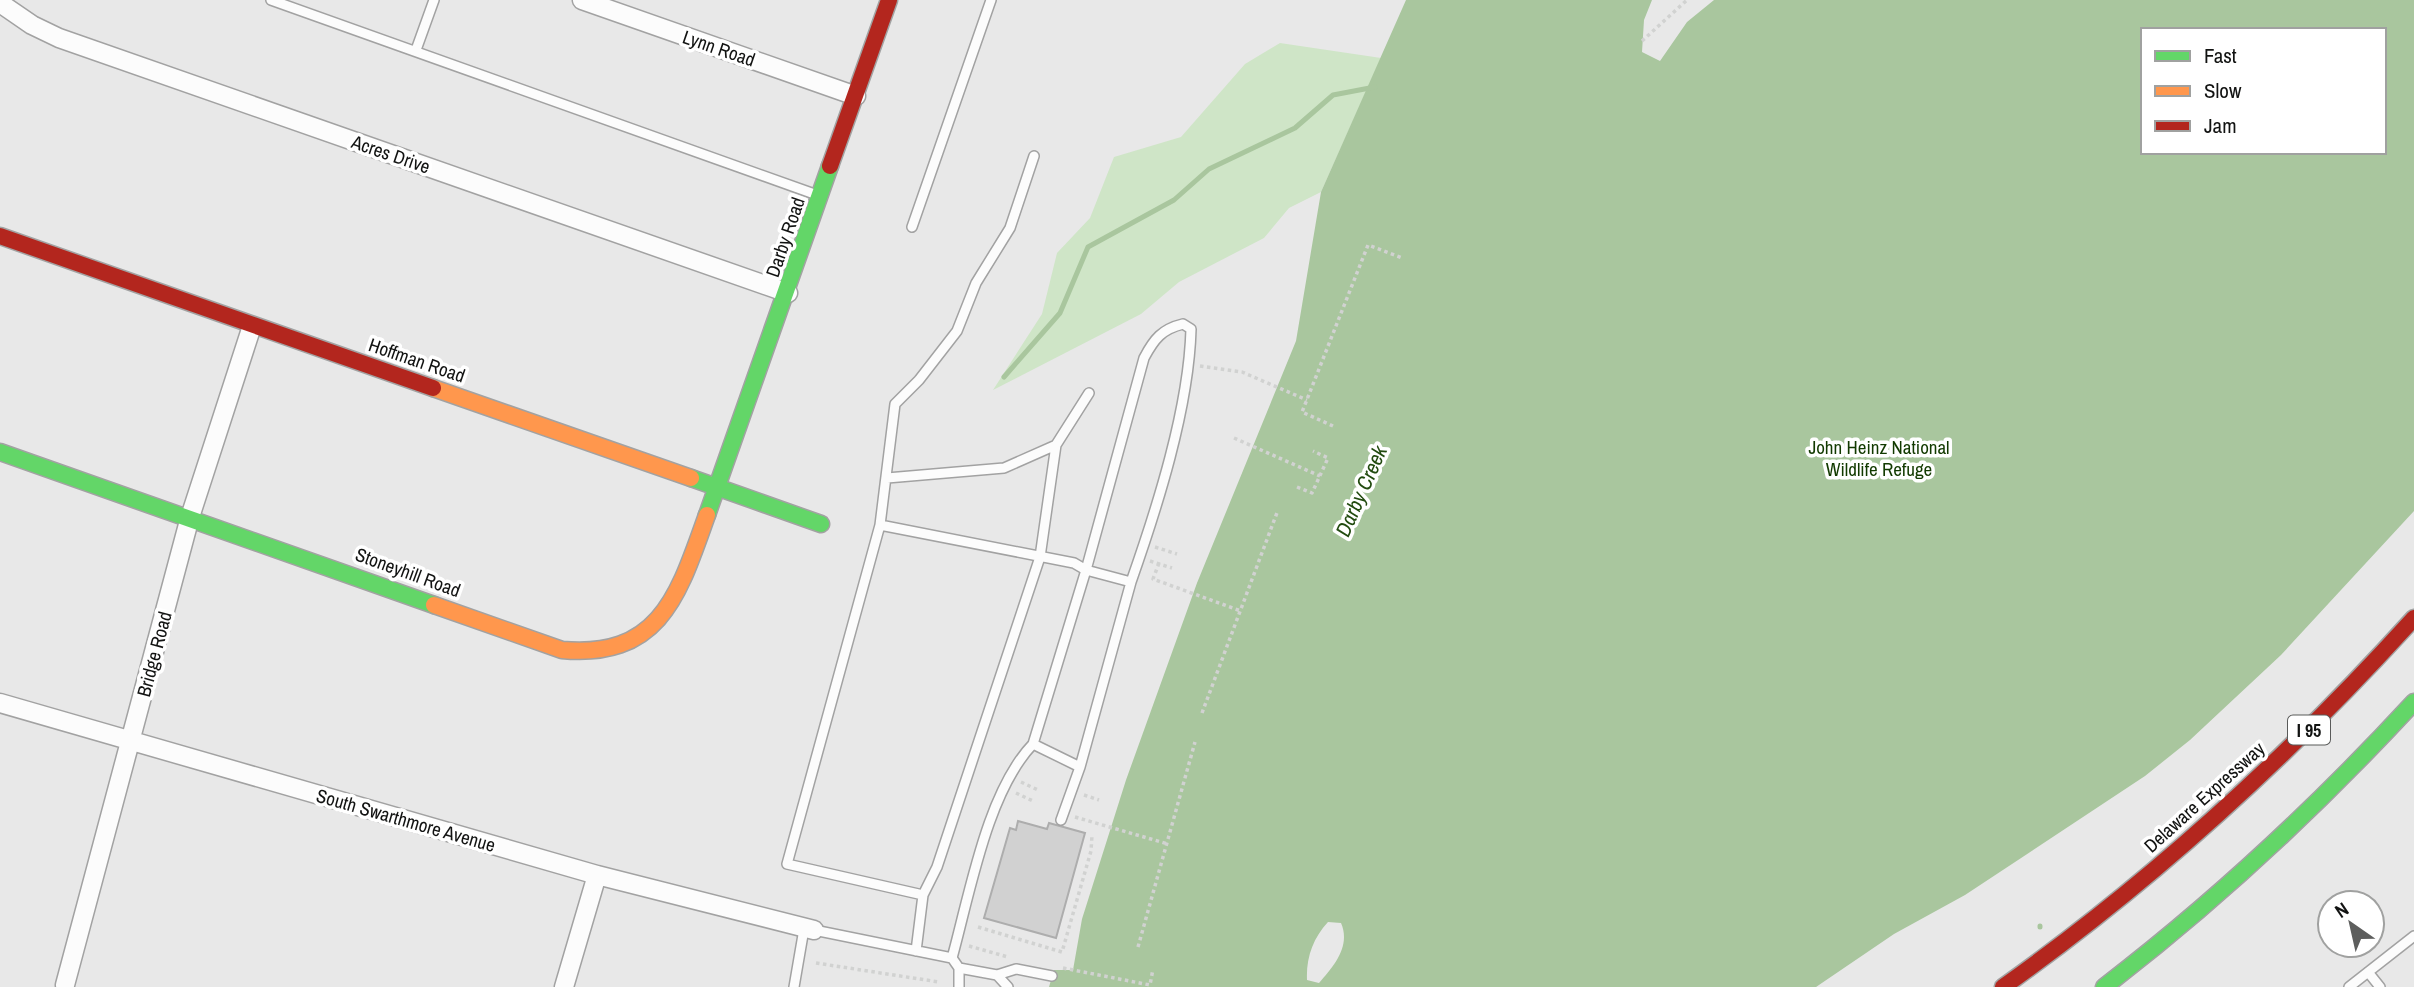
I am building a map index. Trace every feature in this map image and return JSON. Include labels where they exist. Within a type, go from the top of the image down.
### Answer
[{"type":"main road","name":"Darby Road","points":[[717,486],[788,293],[889,0]]},
{"type":"main road","name":"Hoffman Road","points":[[0,236],[821,524]]},
{"type":"main road","name":"Stoneyhill Road","points":[[0,452],[562,650],[590,652],[643,636],[673,606],[717,486]]},
{"type":"main road","name":"Delaware Expressway","points":[[2003,987],[2114,903],[2217,817],[2314,724],[2414,618]]},
{"type":"main road","points":[[2327,796],[2414,702]]},
{"type":"main road","points":[[2104,987],[2232,883],[2414,713]]},
{"type":"street","name":"Lynn Road","points":[[582,0],[856,96]]},
{"type":"street","name":"Acres Drive","points":[[9,7],[60,38],[788,293]]},
{"type":"street","name":"Bridge Road","points":[[65,986],[190,517],[252,326]]},
{"type":"street","name":"South Swarthmore Avenue","points":[[0,703],[597,876],[809,930]]},
{"type":"street","points":[[565,987],[597,876]]},
{"type":"lane","points":[[271,0],[821,196]]},
{"type":"lane","points":[[416,50],[434,0]]},
{"type":"lane","points":[[912,227],[991,0]]},
{"type":"lane","points":[[923,895],[787,864],[880,525],[895,404],[957,331],[976,283],[1010,228],[1034,156]]},
{"type":"lane","points":[[959,987],[958,968],[952,958],[999,793],[1016,762],[1033,744],[1086,570],[1135,388],[1154,338],[1170,327],[1183,324],[1192,329],[1177,420],[1080,767],[1060,820]]},
{"type":"lane","points":[[916,951],[923,895],[937,867],[1040,556],[1056,445],[1089,393]]},
{"type":"lane","points":[[887,478],[1004,468],[1056,445]]},
{"type":"lane","points":[[880,525],[1074,563],[1086,570],[1131,582]]},
{"type":"lane","points":[[1033,744],[1080,767]]},
{"type":"lane","points":[[794,987],[809,930],[952,958]]},
{"type":"lane","points":[[2350,987],[2414,936]]},
{"type":"lane","points":[[958,968],[997,975],[1016,969],[1052,976]]},
{"type":"lane","points":[[2368,972],[2380,987]]},
{"type":"lane","points":[[997,975],[1007,987]]},
{"type":"path","points":[[1642,41],[1654,34],[1687,0]]},
{"type":"path","points":[[1333,426],[1302,412],[1368,245],[1402,258]]},
{"type":"path","points":[[1187,366],[1225,368],[1242,372],[1307,400]]},
{"type":"path","points":[[1234,438],[1320,476]]},
{"type":"path","points":[[1297,487],[1312,493],[1328,458],[1312,452]]},
{"type":"path","points":[[1202,713],[1278,510]]},
{"type":"path","points":[[1144,544],[1177,554]]},
{"type":"path","points":[[1140,557],[1172,568]]},
{"type":"path","points":[[1159,564],[1153,579],[1241,611]]},
{"type":"path","points":[[1138,947],[1195,742]]},
{"type":"path","points":[[1092,822],[1168,844]]},
{"type":"path","points":[[978,927],[1062,952],[1091,851],[1092,835]]},
{"type":"path","points":[[971,947],[1021,961]]},
{"type":"path","points":[[816,963],[939,982]]},
{"type":"path","points":[[1059,967],[1150,985],[1153,969]]},
{"type":"shaded area","points":[[1280,43],[1381,58],[1321,192],[1289,208],[1264,238],[1179,282],[1141,314],[993,390],[1042,314],[1057,253],[1090,218],[1114,157],[1181,137],[1245,64]]},
{"type":"water","name":"John Heinz National Wildlife Refuge","points":[[1406,0],[1652,0],[1644,20],[1642,52],[1660,61],[1687,22],[1714,0],[2414,0],[2414,511],[2281,655],[2190,740],[2145,776],[1965,895],[1894,934],[1816,987],[1049,987],[1054,970],[1073,970],[1082,919],[1126,780],[1197,583],[1296,341],[1321,192]],"holes":[[[1328,922],[1341,923],[1344,940],[1335,963],[1319,983],[1307,980],[1308,964],[1318,935]]]},
{"type":"building","points":[[1018,821],[1047,829],[1049,823],[1085,833],[1056,938],[984,918],[1010,828],[1016,830]]},
{"type":"waterway","points":[[1004,377],[1060,313],[1088,247],[1174,200],[1209,169],[1295,128],[1333,95],[1375,87]]},
{"type":"traffic: fast","points":[[707,515],[830,166]]},
{"type":"traffic: fast","points":[[0,452],[434,605]]},
{"type":"traffic: fast","points":[[691,478],[821,524]]},
{"type":"traffic: fast","points":[[2104,987],[2186,921],[2265,851],[2341,778],[2414,702]]},
{"type":"traffic: slow","points":[[433,388],[691,478]]},
{"type":"traffic: slow","points":[[434,605],[562,650],[596,650],[622,644],[644,632],[661,615],[675,594],[707,515]]},
{"type":"traffic: jam","points":[[830,166],[889,0]]},
{"type":"traffic: jam","points":[[0,236],[433,388]]},
{"type":"traffic: jam","points":[[2003,987],[2114,903],[2219,814],[2318,719],[2414,618]]},
{"type":"water label","name":"Darby Creek","points":[[1361,491]]}]
